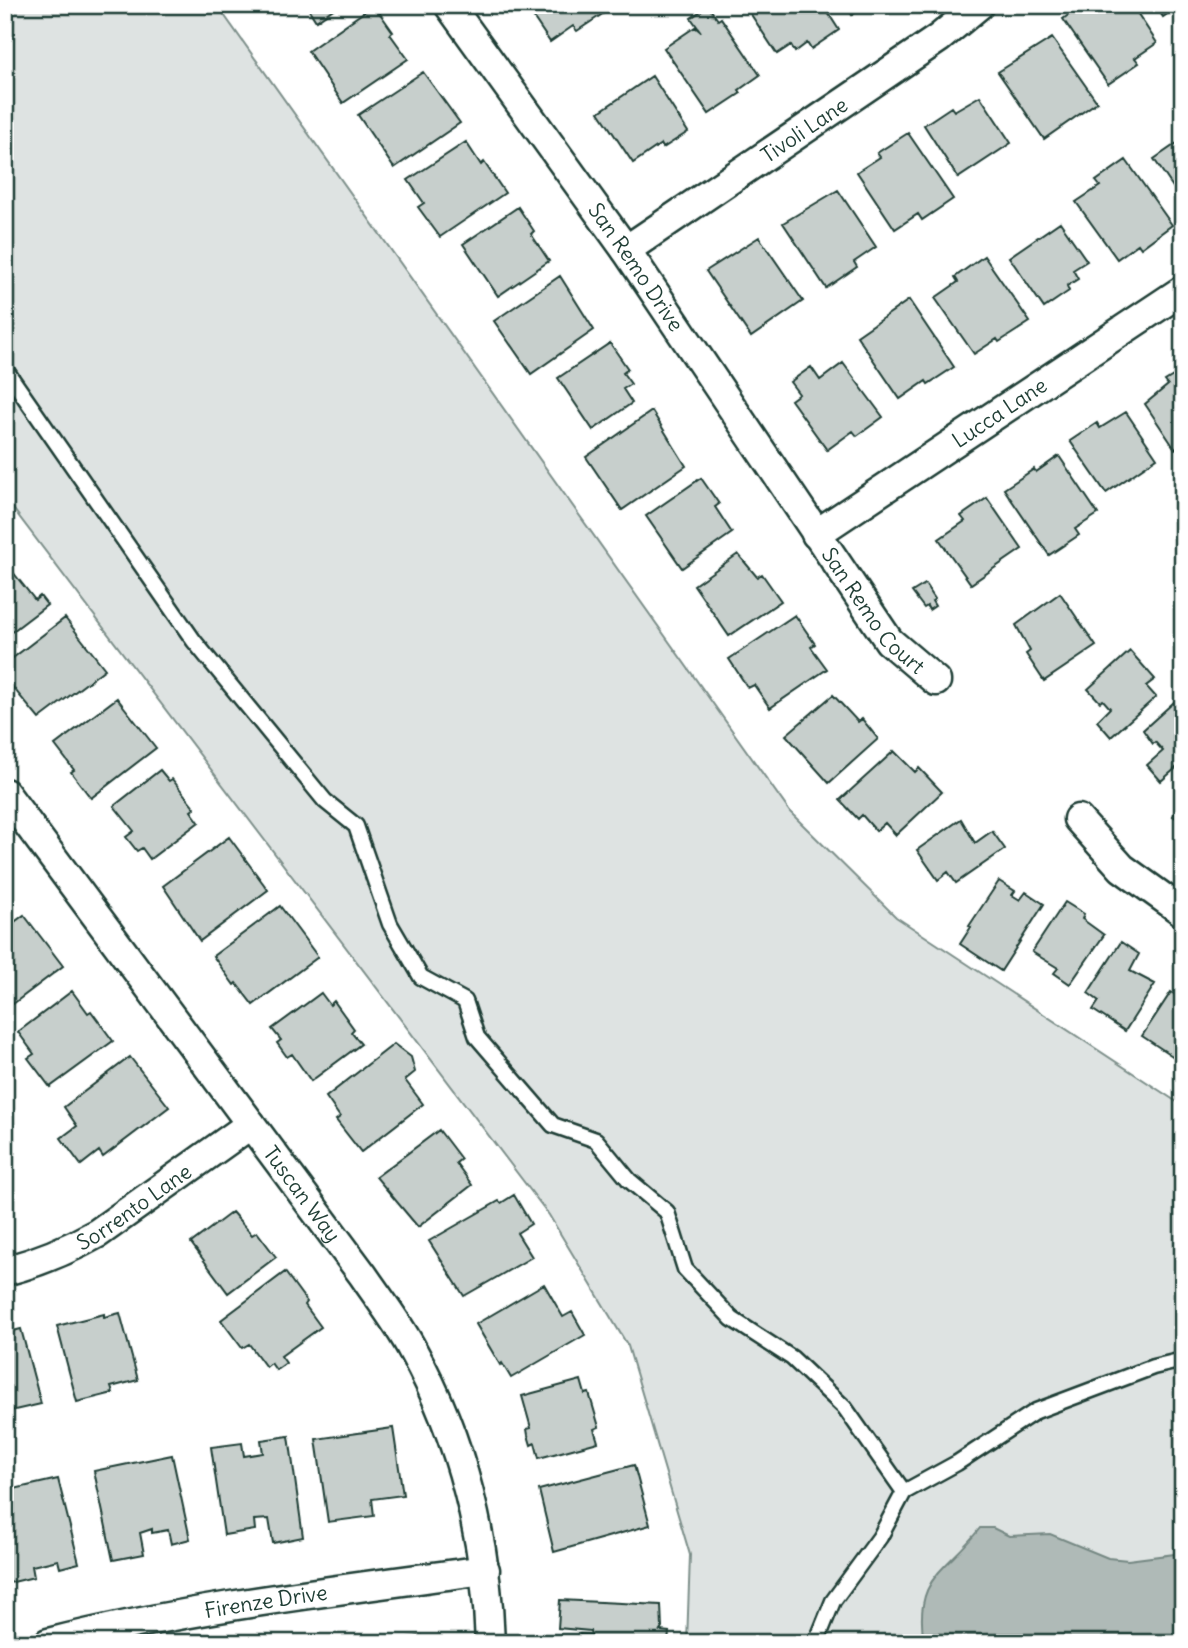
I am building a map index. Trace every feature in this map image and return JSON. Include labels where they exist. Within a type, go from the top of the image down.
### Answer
[{"type":"street","name":"San Remo Drive","points":[[449,5],[626,250],[816,534]]},
{"type":"street","name":"Tivoli Lane","points":[[626,250],[939,38],[979,5]]},
{"type":"street","name":"Lucca Lane","points":[[816,534],[1183,290]]},
{"type":"street","name":"San Remo Court","points":[[816,534],[889,641],[936,681]]},
{"type":"street","name":"Tuscan Way","points":[[5,793],[363,1275],[413,1350],[451,1438],[471,1503],[485,1570],[490,1643]]},
{"type":"street","points":[[1078,819],[1122,868],[1183,912]]},
{"type":"street","name":"Sorrento Lane","points":[[5,1270],[39,1262],[99,1233],[251,1124]]},
{"type":"street","name":"Firenze Drive","points":[[48,1643],[111,1627],[205,1610],[485,1570]]},
{"type":"lane","points":[[5,369],[194,640],[325,801],[356,826],[390,924],[421,977],[465,1001],[477,1037],[552,1125],[596,1140],[629,1180],[667,1212],[685,1269],[733,1319],[792,1358],[845,1408],[904,1492]]},
{"type":"lane","points":[[816,1643],[833,1601],[880,1537],[904,1492],[957,1463],[1036,1411],[1153,1367],[1183,1360]]},
{"type":"shaded area","points":[[5,5],[217,5],[790,812],[896,917],[1183,1106],[1183,1643],[687,1643],[690,1555],[628,1346],[549,1215],[5,498]]},
{"type":"shaded area","points":[[980,1528],[993,1528],[1009,1536],[1050,1534],[1108,1558],[1128,1560],[1183,1553],[1183,1643],[924,1643],[923,1603],[928,1589],[944,1566]]},
{"type":"building","points":[[306,5],[339,5],[316,21]]},
{"type":"building","points":[[374,5],[408,59],[343,103],[308,51]]},
{"type":"building","points":[[525,5],[603,5],[607,11],[577,31],[573,26],[550,42]]},
{"type":"building","points":[[761,5],[823,5],[839,30],[811,49],[807,43],[795,52],[791,45],[777,54],[750,13]]},
{"type":"building","points":[[846,5],[866,5],[852,15]]},
{"type":"building","points":[[1082,5],[1132,5],[1157,43],[1135,58],[1139,63],[1108,84],[1063,19]]},
{"type":"building","points":[[1155,5],[1180,5],[1163,17]]},
{"type":"building","points":[[708,6],[718,20],[721,18],[760,75],[739,90],[741,93],[709,114],[664,48],[695,27],[701,32],[691,18]]},
{"type":"building","points":[[1052,38],[1097,102],[1044,139],[998,72]]},
{"type":"building","points":[[423,72],[460,123],[394,168],[358,115]]},
{"type":"building","points":[[652,76],[688,132],[663,148],[661,144],[633,163],[599,112]]},
{"type":"building","points":[[980,96],[1011,143],[958,178],[924,125],[951,107],[954,111]]},
{"type":"building","points":[[908,133],[953,199],[922,220],[918,214],[895,229],[857,172],[880,157],[877,153]]},
{"type":"building","points":[[1183,139],[1183,202],[1154,159]]},
{"type":"building","points":[[466,142],[481,165],[484,162],[505,193],[440,237],[418,207],[424,203],[408,180]]},
{"type":"building","points":[[1126,160],[1172,225],[1141,248],[1138,244],[1117,259],[1076,202],[1100,186],[1096,181]]},
{"type":"building","points":[[838,190],[876,247],[854,262],[857,267],[826,288],[783,223]]},
{"type":"building","points":[[518,207],[534,231],[531,234],[549,261],[498,296],[463,244]]},
{"type":"building","points":[[1060,222],[1087,261],[1073,270],[1078,279],[1067,286],[1069,291],[1044,308],[1009,257]]},
{"type":"building","points":[[759,237],[803,301],[751,337],[706,271]]},
{"type":"building","points":[[984,256],[1030,322],[974,354],[935,298],[958,282],[955,277]]},
{"type":"building","points":[[560,276],[594,330],[531,374],[494,321]]},
{"type":"building","points":[[909,300],[954,367],[928,384],[926,381],[900,399],[857,336]]},
{"type":"building","points":[[610,343],[628,369],[623,373],[631,384],[623,389],[632,403],[593,430],[558,378]]},
{"type":"building","points":[[843,363],[883,417],[857,436],[853,431],[827,450],[791,400],[799,394],[790,382],[811,367],[820,380]]},
{"type":"building","points":[[1183,370],[1183,444],[1175,449],[1145,404],[1168,385],[1165,381]]},
{"type":"building","points":[[652,411],[686,466],[622,510],[586,457]]},
{"type":"building","points":[[1126,412],[1157,458],[1106,493],[1070,441],[1097,423],[1100,428]]},
{"type":"building","points":[[1059,456],[1098,514],[1075,529],[1079,535],[1049,555],[1004,489]]},
{"type":"building","points":[[701,478],[719,504],[715,507],[732,533],[682,568],[646,516]]},
{"type":"building","points":[[987,498],[1022,549],[971,584],[939,539],[965,521],[961,516]]},
{"type":"building","points":[[738,554],[757,577],[762,574],[781,601],[729,636],[694,585]]},
{"type":"building","points":[[5,567],[12,571],[35,600],[40,596],[47,605],[5,637]]},
{"type":"building","points":[[925,584],[935,599],[932,601],[935,606],[929,610],[927,606],[924,608],[912,592]]},
{"type":"building","points":[[1060,593],[1096,646],[1044,681],[1026,654],[1030,651],[1016,625]]},
{"type":"building","points":[[795,615],[815,644],[811,647],[827,669],[770,708],[754,685],[748,688],[729,659]]},
{"type":"building","points":[[65,618],[105,669],[39,719],[5,678],[5,664]]},
{"type":"building","points":[[1130,651],[1155,679],[1146,686],[1156,697],[1111,737],[1097,721],[1110,708],[1088,689]]},
{"type":"building","points":[[1183,694],[1183,762],[1161,781],[1147,765],[1163,751],[1155,742],[1153,744],[1143,730]]},
{"type":"building","points":[[833,695],[858,722],[862,719],[878,739],[829,783],[786,735]]},
{"type":"building","points":[[117,698],[156,748],[91,798],[55,745]]},
{"type":"building","points":[[894,751],[915,772],[919,768],[942,792],[896,835],[885,823],[876,831],[862,815],[858,819],[840,800]]},
{"type":"building","points":[[160,770],[169,781],[172,779],[195,808],[191,811],[199,822],[150,859],[142,848],[137,851],[126,837],[134,831],[114,806]]},
{"type":"building","points":[[1183,802],[1183,823],[1173,816]]},
{"type":"building","points":[[961,819],[975,843],[992,831],[1005,849],[956,883],[948,872],[938,880],[917,850]]},
{"type":"building","points":[[229,837],[268,890],[200,941],[163,886]]},
{"type":"building","points":[[999,881],[1015,891],[1012,895],[1020,900],[1026,892],[1044,904],[1001,971],[960,944]]},
{"type":"building","points":[[1065,902],[1084,914],[1082,919],[1104,935],[1070,984],[1054,973],[1058,968],[1032,952]]},
{"type":"building","points":[[280,906],[318,957],[253,1005],[213,956]]},
{"type":"building","points":[[24,915],[63,966],[5,1010],[5,929]]},
{"type":"building","points":[[1121,942],[1139,954],[1130,971],[1155,984],[1125,1031],[1093,1010],[1099,1001],[1088,993]]},
{"type":"building","points":[[72,991],[113,1041],[50,1087],[28,1058],[34,1054],[18,1032]]},
{"type":"building","points":[[1171,992],[1183,1000],[1183,1063],[1142,1036]]},
{"type":"building","points":[[321,993],[330,1005],[334,1001],[361,1044],[311,1081],[292,1054],[287,1057],[277,1043],[281,1040],[272,1029]]},
{"type":"building","points":[[394,1044],[411,1057],[415,1072],[405,1080],[423,1104],[361,1152],[336,1120],[340,1117],[326,1097]]},
{"type":"building","points":[[130,1057],[169,1107],[103,1157],[99,1151],[81,1165],[61,1138],[77,1126],[64,1107]]},
{"type":"building","points":[[439,1130],[461,1159],[456,1163],[472,1185],[418,1227],[376,1177]]},
{"type":"building","points":[[514,1195],[531,1224],[517,1233],[532,1257],[464,1296],[429,1241]]},
{"type":"building","points":[[232,1212],[252,1235],[257,1232],[276,1257],[228,1293],[191,1243]]},
{"type":"building","points":[[285,1272],[321,1327],[281,1356],[286,1363],[276,1370],[271,1363],[266,1367],[249,1344],[242,1348],[221,1320]]},
{"type":"building","points":[[544,1284],[563,1317],[572,1312],[585,1335],[511,1378],[502,1363],[500,1365],[476,1324]]},
{"type":"building","points":[[120,1313],[138,1380],[111,1387],[113,1393],[77,1402],[57,1326],[104,1314],[104,1317]]},
{"type":"building","points":[[21,1329],[41,1404],[6,1412],[5,1333]]},
{"type":"building","points":[[581,1380],[585,1394],[589,1393],[599,1427],[594,1429],[598,1442],[539,1458],[535,1443],[531,1445],[528,1435],[527,1429],[531,1428],[522,1396]]},
{"type":"building","points":[[393,1428],[403,1495],[372,1499],[374,1516],[328,1522],[316,1439]]},
{"type":"building","points":[[289,1436],[303,1537],[273,1543],[269,1519],[254,1520],[255,1530],[224,1535],[211,1447],[242,1443],[244,1456],[263,1453],[261,1440]]},
{"type":"building","points":[[172,1455],[190,1539],[171,1544],[168,1530],[152,1533],[152,1529],[140,1533],[144,1554],[113,1560],[94,1471]]},
{"type":"building","points":[[634,1465],[650,1525],[554,1552],[539,1490]]},
{"type":"building","points":[[58,1479],[79,1563],[60,1568],[58,1560],[32,1566],[34,1577],[5,1584],[5,1491]]},
{"type":"building","points":[[560,1600],[661,1605],[660,1631],[669,1632],[668,1643],[580,1643],[580,1634],[591,1635],[590,1631],[558,1628]]},
{"type":"building","points":[[422,1636],[423,1643],[391,1643],[391,1640]]}]
